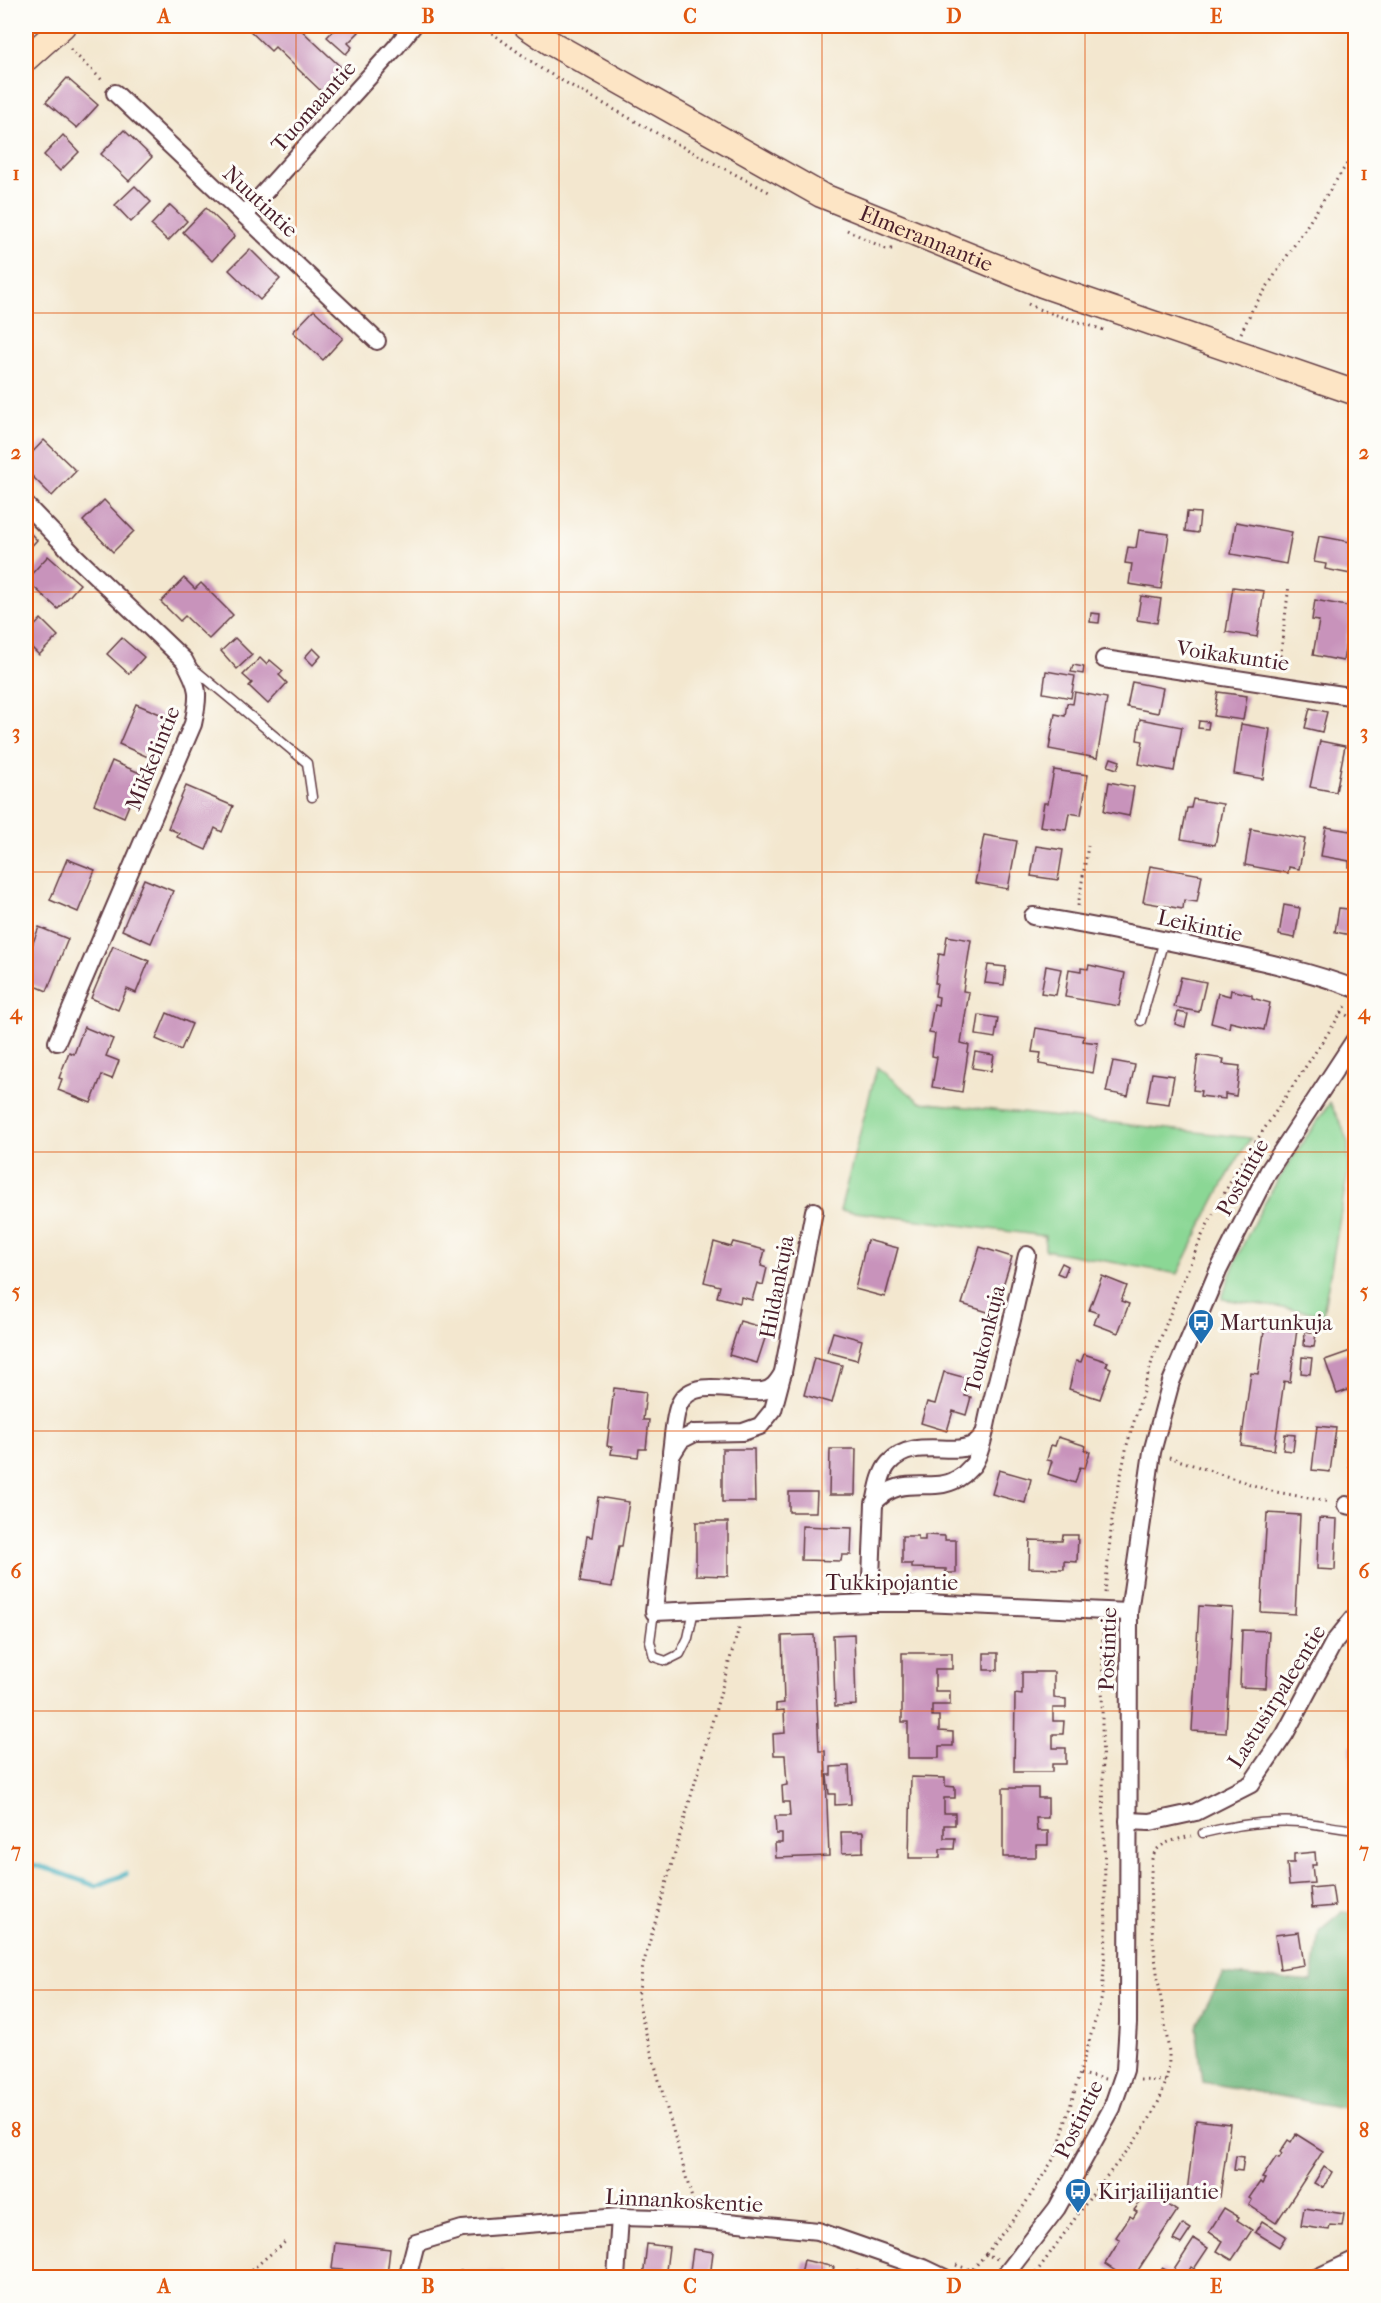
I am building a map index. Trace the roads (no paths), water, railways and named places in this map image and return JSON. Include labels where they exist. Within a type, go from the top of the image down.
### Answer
[{"type":"street","name":"Tuomaantie","points":[[244,215],[413,26]]},
{"type":"street","name":"Elmerannantie","points":[[526,26],[551,43],[821,195],[1042,285],[1356,393]]},
{"type":"street","points":[[26,58],[59,30]]},
{"type":"street","name":"Nuutintie","points":[[115,93],[377,341]]},
{"type":"street","name":"Mikkelintie","points":[[26,505],[74,555],[184,660],[195,680],[198,699],[193,724],[57,1042]]},
{"type":"street","name":"Voikakuntie","points":[[1104,659],[1356,697]]},
{"type":"street","name":"Leikintie","points":[[1033,916],[1076,922],[1271,963],[1356,989]]},
{"type":"street","name":"Postintie","points":[[1003,2277],[1057,2208],[1112,2108],[1125,2070],[1128,2023],[1129,1612],[1152,1452],[1171,1382],[1218,1271],[1268,1172],[1356,1038]]},
{"type":"street","name":"Hildankuja","points":[[671,1456],[681,1440],[695,1433],[743,1432],[760,1426],[773,1410],[783,1372],[814,1211]]},
{"type":"street","name":"Toukonkuja","points":[[874,1503],[885,1491],[898,1486],[949,1484],[973,1465],[984,1434],[1003,1363],[1027,1255]]},
{"type":"street","name":"Hildankuja","points":[[654,1612],[671,1456],[679,1405],[688,1393],[700,1389],[729,1388],[764,1391],[775,1385],[783,1372]]},
{"type":"street","points":[[870,1603],[874,1503],[881,1478],[888,1464],[899,1455],[924,1447],[973,1445],[984,1434]]},
{"type":"street","name":"Tukkipojantie","points":[[654,1612],[923,1603],[1129,1612]]},
{"type":"street","name":"Lastusirpaleentie","points":[[1128,1821],[1150,1822],[1196,1812],[1251,1784],[1285,1734],[1335,1642],[1356,1615]]},
{"type":"street","points":[[616,2277],[620,2217]]},
{"type":"street","name":"Linnankoskentie","points":[[407,2277],[416,2243],[462,2229],[620,2217],[698,2219],[818,2231],[945,2277]]},
{"type":"street","points":[[1316,2277],[1356,2259]]},
{"type":"lane","points":[[184,660],[307,763],[312,797]]},
{"type":"lane","points":[[1141,1021],[1164,940]]},
{"type":"lane","points":[[654,1612],[650,1641],[654,1657],[666,1661],[680,1654],[688,1638],[694,1610]]},
{"type":"lane","points":[[1203,1833],[1270,1821],[1299,1822],[1356,1830]]},
{"type":"waterway","points":[[26,1863],[96,1886],[126,1874]]},
{"type":"place","name":"Martunkuja","points":[[1201,1345]]},
{"type":"place","name":"Kirjailijantie","points":[[1078,2214]]}]
